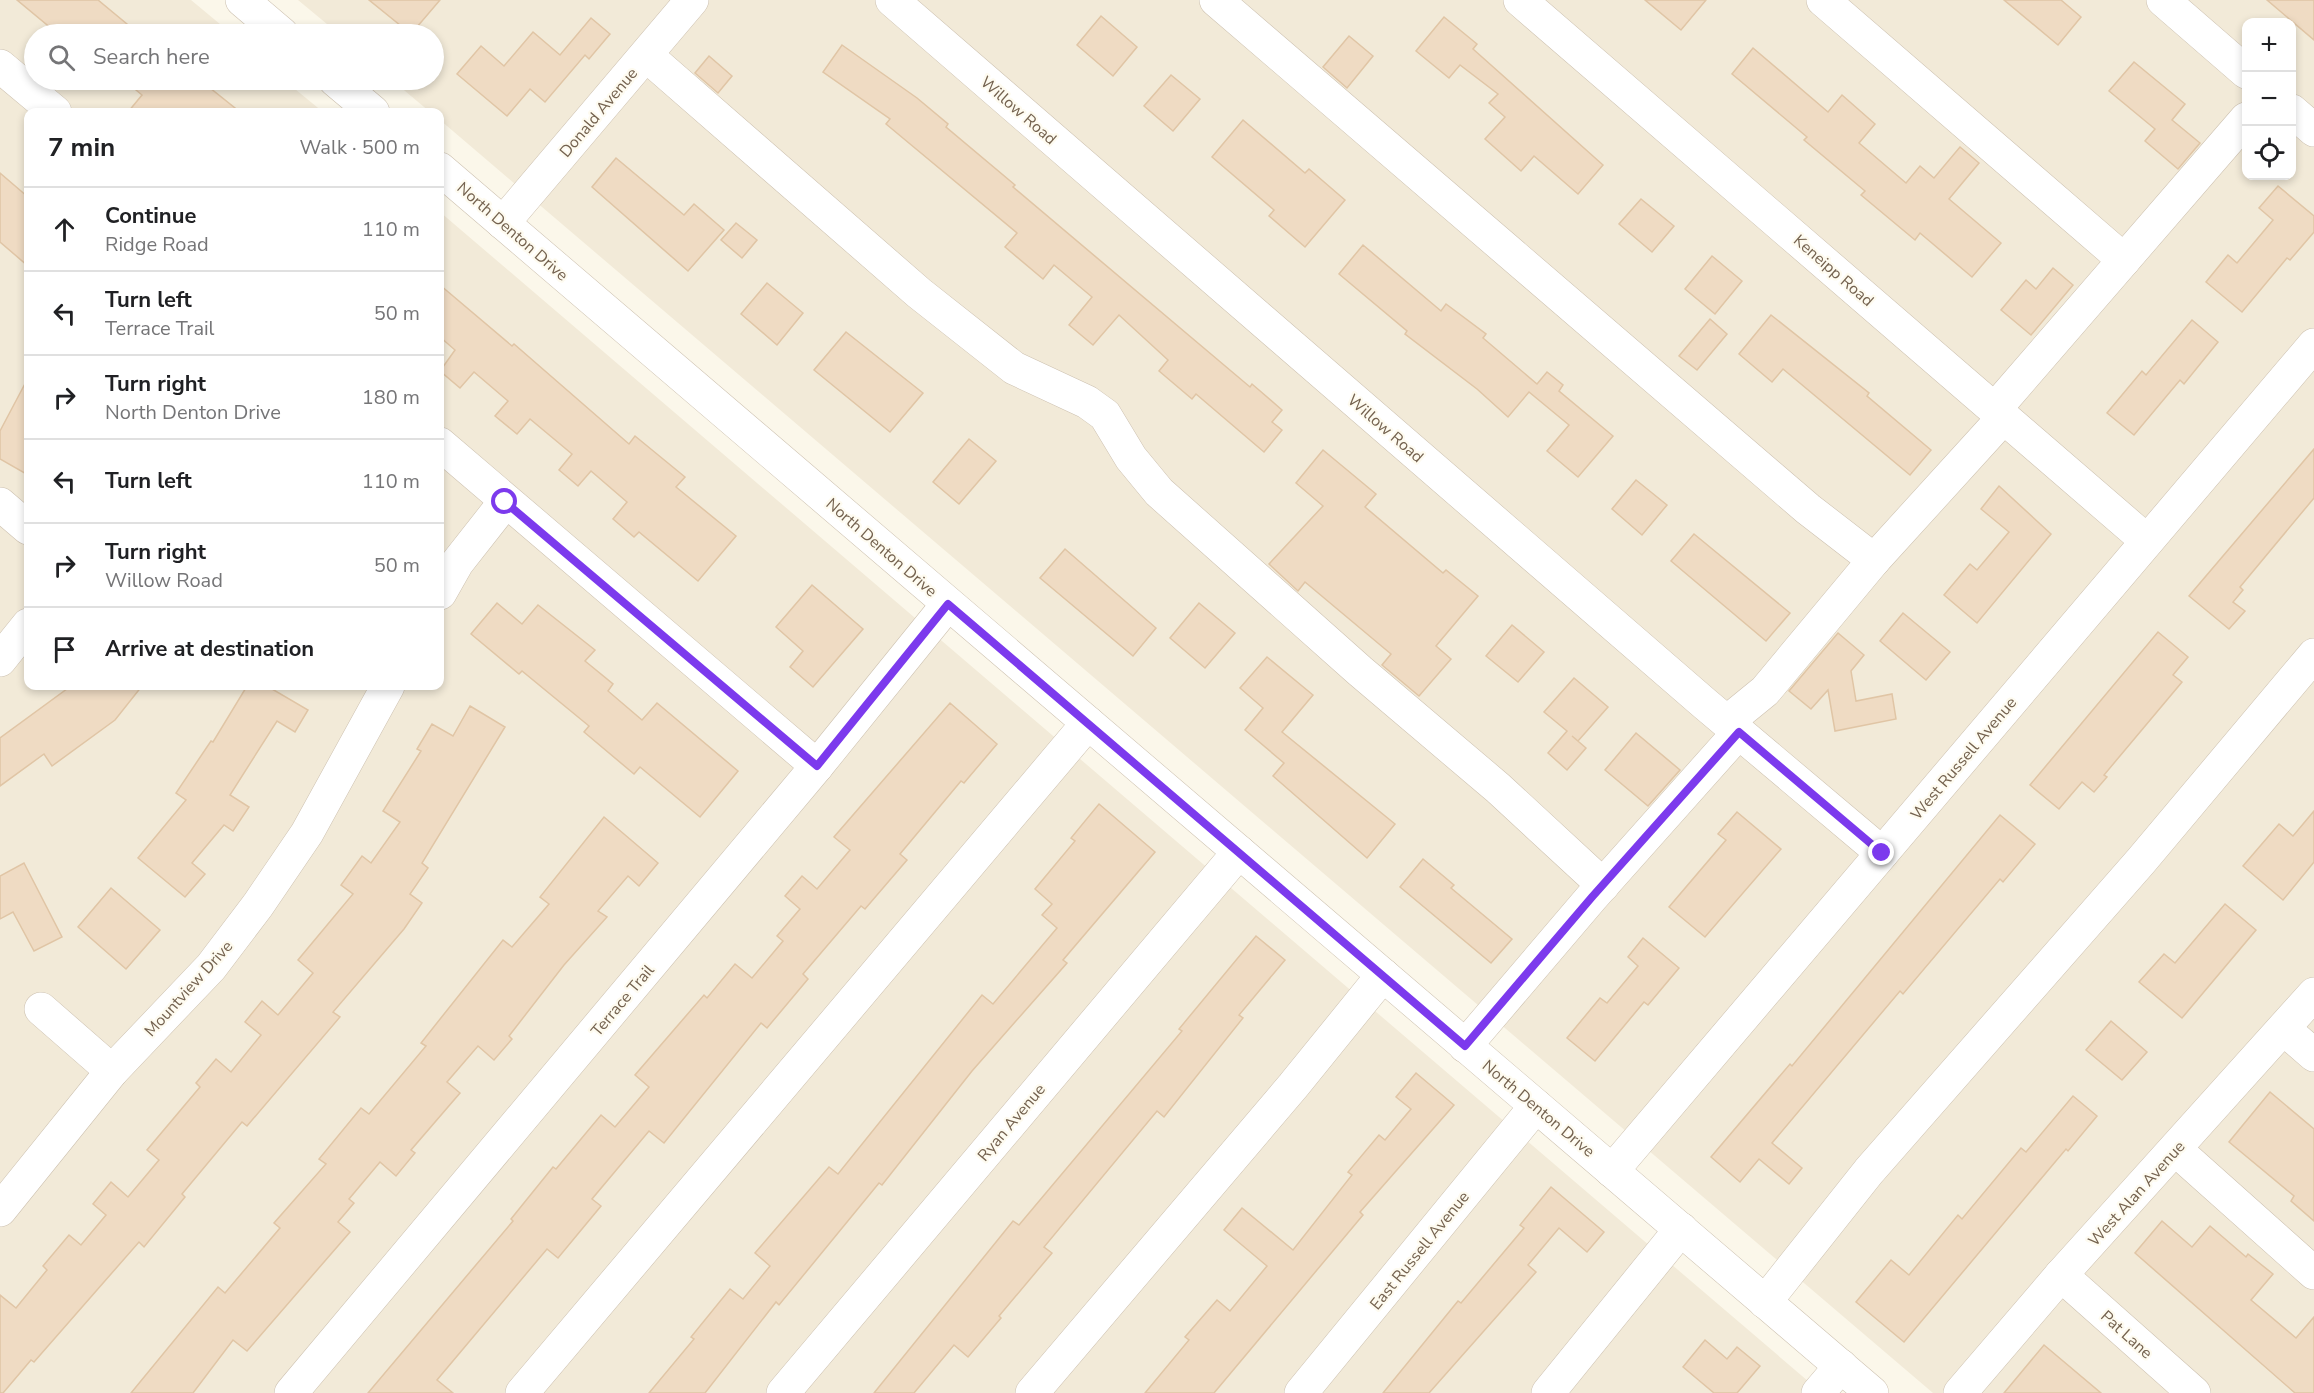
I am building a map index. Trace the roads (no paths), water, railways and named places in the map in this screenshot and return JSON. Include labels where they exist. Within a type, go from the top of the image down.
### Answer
[{"type":"street","points":[[242,0],[270,24]]},
{"type":"street","name":"Donald Avenue","points":[[503,223],[692,0]]},
{"type":"street","name":"Willow Road","points":[[892,0],[1733,727],[1882,853]]},
{"type":"street","points":[[1216,0],[1808,509],[1874,560]]},
{"type":"street","name":"Keneipp Road","points":[[1520,0],[2147,541]]},
{"type":"street","points":[[1822,0],[2124,260]]},
{"type":"street","points":[[2163,0],[2242,68]]},
{"type":"street","points":[[646,55],[911,285],[1014,368],[1087,402],[1104,415],[1131,458],[1159,492],[1360,671],[1498,788],[1603,885]]},
{"type":"street","points":[[0,66],[24,86]]},
{"type":"street","points":[[29,90],[50,108]]},
{"type":"street","points":[[347,90],[368,108]]},
{"type":"street","points":[[2296,114],[2314,130]]},
{"type":"street","points":[[1465,1046],[1999,413],[2124,260],[2242,125]]},
{"type":"street","name":"North Denton Drive","points":[[444,172],[1872,1393]]},
{"type":"street","name":"West Russell Avenue","points":[[1612,1171],[2314,345]]},
{"type":"street","points":[[444,448],[817,766]]},
{"type":"street","points":[[444,586],[456,563],[505,502]]},
{"type":"street","points":[[0,504],[24,525]]},
{"type":"street","name":"Terrace Trail","points":[[291,1393],[817,766],[948,604]]},
{"type":"street","points":[[0,660],[24,630]]},
{"type":"street","points":[[1766,1302],[1869,1171],[2140,861],[2314,655]]},
{"type":"street","name":"Mountview Drive","points":[[0,1210],[112,1071],[211,967],[258,904],[307,833],[386,690]]},
{"type":"street","points":[[522,1393],[1088,723]]},
{"type":"street","name":"Ryan Avenue","points":[[783,1393],[1239,852]]},
{"type":"street","points":[[1032,1393],[1293,1086],[1383,975]]},
{"type":"street","name":"West Alan Avenue","points":[[1960,1393],[2061,1275],[2314,994]]},
{"type":"street","points":[[41,1009],[112,1071]]},
{"type":"street","points":[[2284,1029],[2314,1055]]},
{"type":"street","name":"East Russell Avenue","points":[[1301,1393],[1536,1106]]},
{"type":"street","points":[[2175,1149],[2314,1273]]},
{"type":"street","points":[[1548,1393],[1681,1229]]},
{"type":"street","name":"Pat Lane","points":[[2061,1275],[2194,1393]]},
{"type":"street","points":[[1818,1393],[1840,1366]]}]
